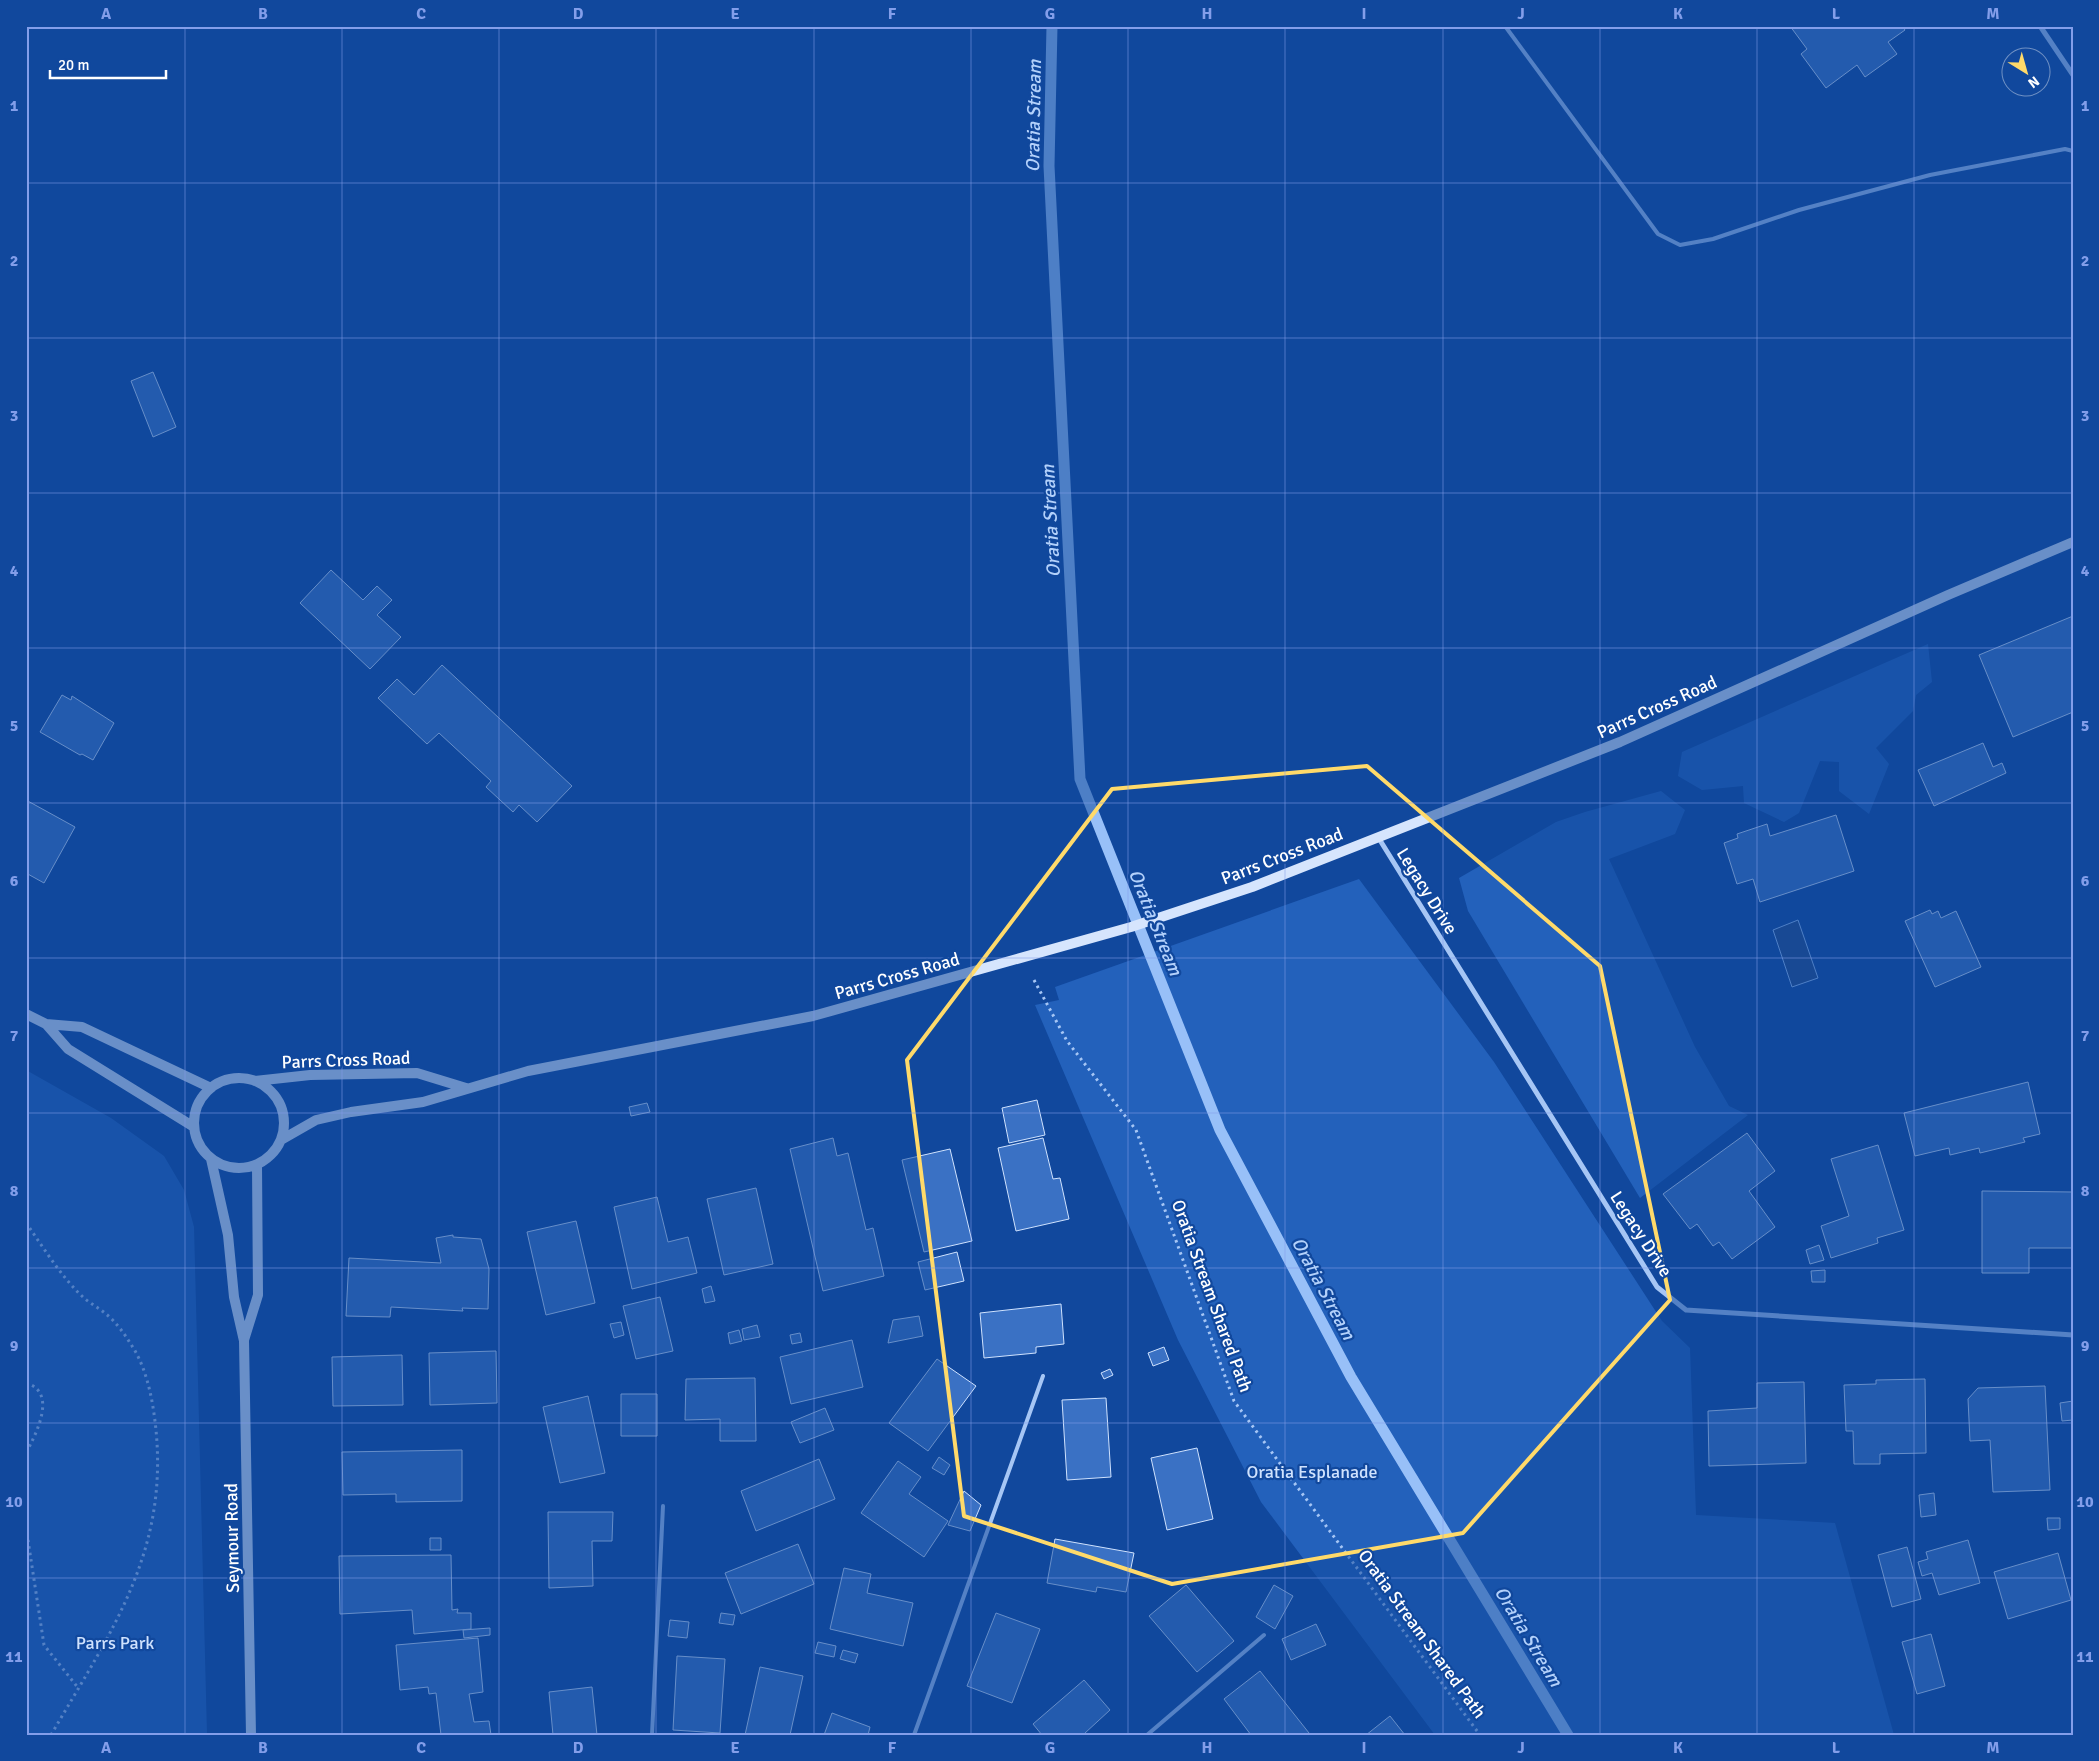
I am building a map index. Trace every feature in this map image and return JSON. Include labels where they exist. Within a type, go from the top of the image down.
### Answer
[{"type":"main road","name":"Parrs Cross Road","points":[[281,1140],[316,1120],[351,1112],[423,1102],[528,1071],[813,1016],[1131,927],[1252,887],[1620,742],[1948,595],[2073,542]]},
{"type":"main road","points":[[26,1014],[46,1024],[82,1027],[211,1088]]},
{"type":"main road","points":[[46,1024],[68,1049],[194,1127]]},
{"type":"main road","name":"Parrs Cross Road","points":[[255,1081],[310,1075],[417,1073],[466,1088]]},
{"type":"main road","points":[[232,1080],[255,1081],[265,1087],[276,1098],[283,1111],[284,1126],[281,1140],[273,1153],[257,1165],[234,1168],[211,1159],[201,1147],[194,1127],[196,1112],[202,1098],[211,1088],[232,1080]]},
{"type":"main road","name":"Seymour Road","points":[[211,1159],[228,1235],[234,1296],[244,1341],[250,1735]]},
{"type":"main road","name":"Seymour Road","points":[[244,1341],[258,1295],[257,1165]]},
{"type":"street","points":[[2040,26],[2073,75]]},
{"type":"street","name":"Legacy Drive","points":[[1378,837],[1656,1286],[1686,1310],[2073,1335]]},
{"type":"lane","points":[[1505,26],[1658,234],[1680,245],[1714,239],[1799,210],[1930,175],[2065,149],[2073,151]]},
{"type":"lane","points":[[914,1735],[1042,1376]]},
{"type":"lane","points":[[652,1735],[663,1506]]},
{"type":"lane","points":[[1146,1735],[1264,1635]]},
{"type":"path","name":"Oratia Stream Shared Path","points":[[1045,1001],[1067,1041],[1136,1130],[1234,1402],[1480,1735]]},
{"type":"path","points":[[26,1223],[61,1272],[84,1298],[107,1315],[131,1344],[147,1382],[154,1416],[159,1462],[155,1511],[144,1555],[126,1604],[51,1735]]},
{"type":"path","points":[[26,1383],[38,1390],[44,1400],[42,1413],[26,1453]]},
{"type":"path","points":[[26,1527],[44,1645],[79,1689]]},
{"type":"highlighted area","points":[[1367,766],[1600,966],[1670,1300],[1463,1533],[1172,1584],[964,1516],[907,1060],[1112,789]]},
{"type":"green space","points":[[1928,644],[1932,682],[1916,695],[1913,711],[1876,748],[1889,764],[1869,814],[1839,791],[1839,762],[1820,761],[1799,813],[1784,822],[1744,803],[1743,786],[1702,790],[1678,776],[1682,752]]},
{"type":"green space","points":[[1661,791],[1685,810],[1675,834],[1609,859],[1695,1047],[1729,1106],[1748,1115],[1640,1198],[1468,911],[1459,878],[1556,822]]},
{"type":"green space","name":"Oratia Esplanade","points":[[1359,879],[1494,1062],[1662,1321],[1690,1348],[1696,1515],[1835,1523],[1894,1735],[1435,1735],[1261,1502],[1178,1340],[1035,1005],[1059,1000],[1055,987]]},
{"type":"green space","name":"Parrs Park","points":[[26,1070],[111,1118],[164,1156],[184,1190],[194,1227],[207,1735],[26,1735]]},
{"type":"shaded area","points":[[1798,920],[1818,978],[1792,987],[1773,930]]},
{"type":"building","points":[[1790,26],[1902,26],[1905,30],[1888,42],[1897,54],[1865,77],[1857,65],[1826,88],[1801,54],[1807,49]]},
{"type":"building","points":[[153,372],[176,427],[153,437],[131,381]]},
{"type":"building","points":[[331,570],[363,600],[377,586],[392,600],[377,615],[401,637],[370,669],[300,603]]},
{"type":"building","points":[[2073,616],[2073,712],[2013,737],[1979,655]]},
{"type":"building","points":[[442,665],[572,786],[537,822],[519,805],[513,812],[486,787],[491,781],[439,733],[427,744],[378,698],[397,679],[414,695]]},
{"type":"building","points":[[62,695],[71,700],[72,696],[114,723],[93,760],[82,754],[80,755],[40,732]]},
{"type":"building","points":[[1983,743],[1993,767],[2002,763],[2006,773],[1934,806],[1918,770]]},
{"type":"building","points":[[26,800],[75,827],[44,883],[26,873]]},
{"type":"building","points":[[1836,815],[1854,871],[1760,902],[1753,879],[1737,884],[1724,843],[1738,838],[1737,834],[1767,824],[1770,836]]},
{"type":"building","points":[[1930,910],[1932,914],[1938,911],[1941,918],[1956,911],[1981,967],[1935,987],[1905,921]]},
{"type":"building","points":[[2028,1082],[2040,1134],[2023,1138],[2025,1142],[1980,1153],[1979,1148],[1950,1155],[1949,1148],[1915,1156],[1904,1113]]},
{"type":"building","points":[[1037,1100],[1045,1135],[1009,1143],[1002,1108]]},
{"type":"building","points":[[647,1103],[650,1112],[631,1116],[629,1107]]},
{"type":"building","points":[[1747,1133],[1775,1171],[1749,1191],[1775,1227],[1732,1259],[1719,1242],[1713,1246],[1697,1224],[1690,1229],[1663,1194]]},
{"type":"building","points":[[833,1138],[837,1156],[848,1153],[866,1230],[873,1228],[884,1276],[823,1291],[790,1149]]},
{"type":"building","points":[[1043,1138],[1053,1179],[1060,1178],[1069,1219],[1016,1231],[998,1148]]},
{"type":"building","points":[[1878,1145],[1904,1230],[1877,1238],[1878,1243],[1831,1258],[1821,1226],[1849,1216],[1831,1159]]},
{"type":"building","points":[[950,1149],[972,1241],[924,1252],[902,1160]]},
{"type":"building","points":[[756,1188],[773,1264],[724,1275],[707,1199]]},
{"type":"building","points":[[1982,1191],[2073,1192],[2073,1248],[2029,1248],[2029,1273],[1982,1273]]},
{"type":"building","points":[[657,1197],[668,1242],[688,1237],[697,1273],[632,1289],[614,1207]]},
{"type":"building","points":[[576,1221],[595,1303],[546,1315],[527,1232]]},
{"type":"building","points":[[453,1235],[453,1237],[481,1239],[489,1269],[488,1309],[462,1308],[463,1311],[391,1307],[390,1317],[346,1316],[349,1258],[441,1263],[436,1238]]},
{"type":"building","points":[[1819,1245],[1824,1260],[1810,1264],[1806,1250]]},
{"type":"building","points":[[957,1252],[964,1281],[925,1290],[918,1262]]},
{"type":"building","points":[[1825,1270],[1825,1282],[1812,1282],[1811,1271]]},
{"type":"building","points":[[711,1286],[715,1301],[705,1303],[702,1289]]},
{"type":"building","points":[[660,1297],[673,1351],[636,1359],[623,1306]]},
{"type":"building","points":[[1061,1304],[1064,1344],[1036,1347],[1036,1353],[984,1358],[980,1313]]},
{"type":"building","points":[[919,1316],[923,1336],[888,1343],[893,1320]]},
{"type":"building","points":[[621,1322],[624,1335],[614,1338],[610,1324]]},
{"type":"building","points":[[757,1325],[760,1337],[744,1340],[742,1329]]},
{"type":"building","points":[[739,1330],[742,1341],[730,1344],[728,1333]]},
{"type":"building","points":[[800,1333],[802,1342],[792,1344],[790,1335]]},
{"type":"building","points":[[852,1340],[863,1387],[791,1404],[780,1357]]},
{"type":"building","points":[[1164,1347],[1169,1360],[1153,1366],[1148,1353]]},
{"type":"building","points":[[496,1351],[497,1403],[430,1405],[429,1353]]},
{"type":"building","points":[[402,1355],[403,1405],[333,1406],[332,1357]]},
{"type":"building","points":[[937,1359],[976,1386],[928,1451],[889,1423]]},
{"type":"building","points":[[1110,1369],[1113,1375],[1104,1379],[1101,1373]]},
{"type":"building","points":[[755,1378],[756,1441],[720,1441],[720,1419],[685,1420],[686,1379]]},
{"type":"building","points":[[1925,1379],[1926,1453],[1880,1454],[1880,1464],[1854,1464],[1853,1431],[1846,1431],[1844,1385],[1876,1384],[1876,1380]]},
{"type":"building","points":[[1804,1382],[1806,1463],[1709,1466],[1708,1411],[1757,1408],[1757,1383]]},
{"type":"building","points":[[2045,1386],[2050,1490],[1993,1492],[1990,1440],[1970,1441],[1968,1399],[1978,1388]]},
{"type":"building","points":[[621,1394],[657,1394],[657,1436],[621,1436]]},
{"type":"building","points":[[588,1396],[605,1473],[560,1483],[543,1407]]},
{"type":"building","points":[[1106,1398],[1111,1477],[1067,1480],[1062,1400]]},
{"type":"building","points":[[2073,1401],[2073,1420],[2062,1421],[2060,1403]]},
{"type":"building","points":[[825,1408],[834,1430],[800,1443],[791,1422]]},
{"type":"building","points":[[1197,1448],[1213,1519],[1167,1530],[1151,1458]]},
{"type":"building","points":[[462,1450],[462,1501],[396,1502],[396,1494],[343,1495],[342,1452]]},
{"type":"building","points":[[939,1457],[950,1465],[944,1475],[932,1468]]},
{"type":"building","points":[[819,1459],[835,1499],[756,1531],[741,1491]]},
{"type":"building","points":[[898,1461],[921,1477],[909,1494],[948,1521],[924,1557],[861,1513]]},
{"type":"building","points":[[964,1491],[981,1505],[970,1531],[948,1525]]},
{"type":"building","points":[[1934,1493],[1936,1515],[1921,1517],[1919,1495]]},
{"type":"building","points":[[548,1512],[613,1512],[612,1541],[592,1541],[593,1586],[549,1588]]},
{"type":"building","points":[[2047,1518],[2060,1518],[2060,1529],[2048,1530]]},
{"type":"building","points":[[430,1538],[441,1538],[441,1550],[430,1550]]},
{"type":"building","points":[[1055,1539],[1134,1553],[1126,1592],[1097,1587],[1096,1592],[1047,1583]]},
{"type":"building","points":[[1968,1540],[1980,1583],[1939,1595],[1932,1573],[1922,1576],[1918,1562],[1928,1559],[1926,1552]]},
{"type":"building","points":[[798,1544],[814,1584],[741,1614],[725,1573]]},
{"type":"building","points":[[1907,1547],[1921,1599],[1892,1607],[1878,1555]]},
{"type":"building","points":[[2058,1553],[2071,1600],[2008,1619],[1994,1572]]},
{"type":"building","points":[[451,1555],[452,1610],[458,1609],[457,1613],[471,1613],[471,1629],[414,1634],[412,1610],[340,1614],[339,1556]]},
{"type":"building","points":[[844,1568],[871,1574],[867,1593],[913,1603],[903,1646],[830,1629]]},
{"type":"building","points":[[1186,1585],[1234,1641],[1197,1672],[1149,1616]]},
{"type":"building","points":[[1274,1585],[1293,1596],[1275,1629],[1256,1617]]},
{"type":"building","points":[[721,1613],[735,1615],[733,1625],[719,1623]]},
{"type":"building","points":[[996,1613],[1040,1629],[1012,1703],[967,1686]]},
{"type":"building","points":[[670,1620],[689,1622],[687,1638],[668,1636]]},
{"type":"building","points":[[1316,1624],[1326,1645],[1291,1660],[1282,1639]]},
{"type":"building","points":[[490,1628],[490,1635],[464,1638],[463,1630]]},
{"type":"building","points":[[1931,1634],[1945,1686],[1917,1694],[1902,1642]]},
{"type":"building","points":[[478,1638],[483,1692],[469,1694],[474,1722],[489,1721],[491,1735],[441,1735],[436,1693],[429,1694],[428,1687],[400,1690],[396,1645]]},
{"type":"building","points":[[818,1642],[836,1646],[834,1657],[815,1653]]},
{"type":"building","points":[[843,1650],[858,1654],[855,1663],[840,1659]]},
{"type":"building","points":[[677,1656],[725,1659],[720,1733],[673,1730]]},
{"type":"building","points":[[760,1667],[803,1676],[790,1735],[745,1735]]},
{"type":"building","points":[[1260,1671],[1309,1733],[1307,1735],[1251,1735],[1224,1699]]},
{"type":"building","points":[[1084,1680],[1110,1710],[1085,1733],[1087,1735],[1042,1735],[1033,1724]]},
{"type":"building","points":[[592,1687],[597,1735],[553,1735],[549,1692]]},
{"type":"building","points":[[832,1713],[870,1727],[868,1735],[824,1735]]},
{"type":"building","points":[[1390,1716],[1405,1735],[1366,1735]]},
{"type":"waterway","name":"Oratia Stream","points":[[1052,26],[1049,166],[1080,779],[1220,1130],[1351,1377],[1568,1735]]}]
